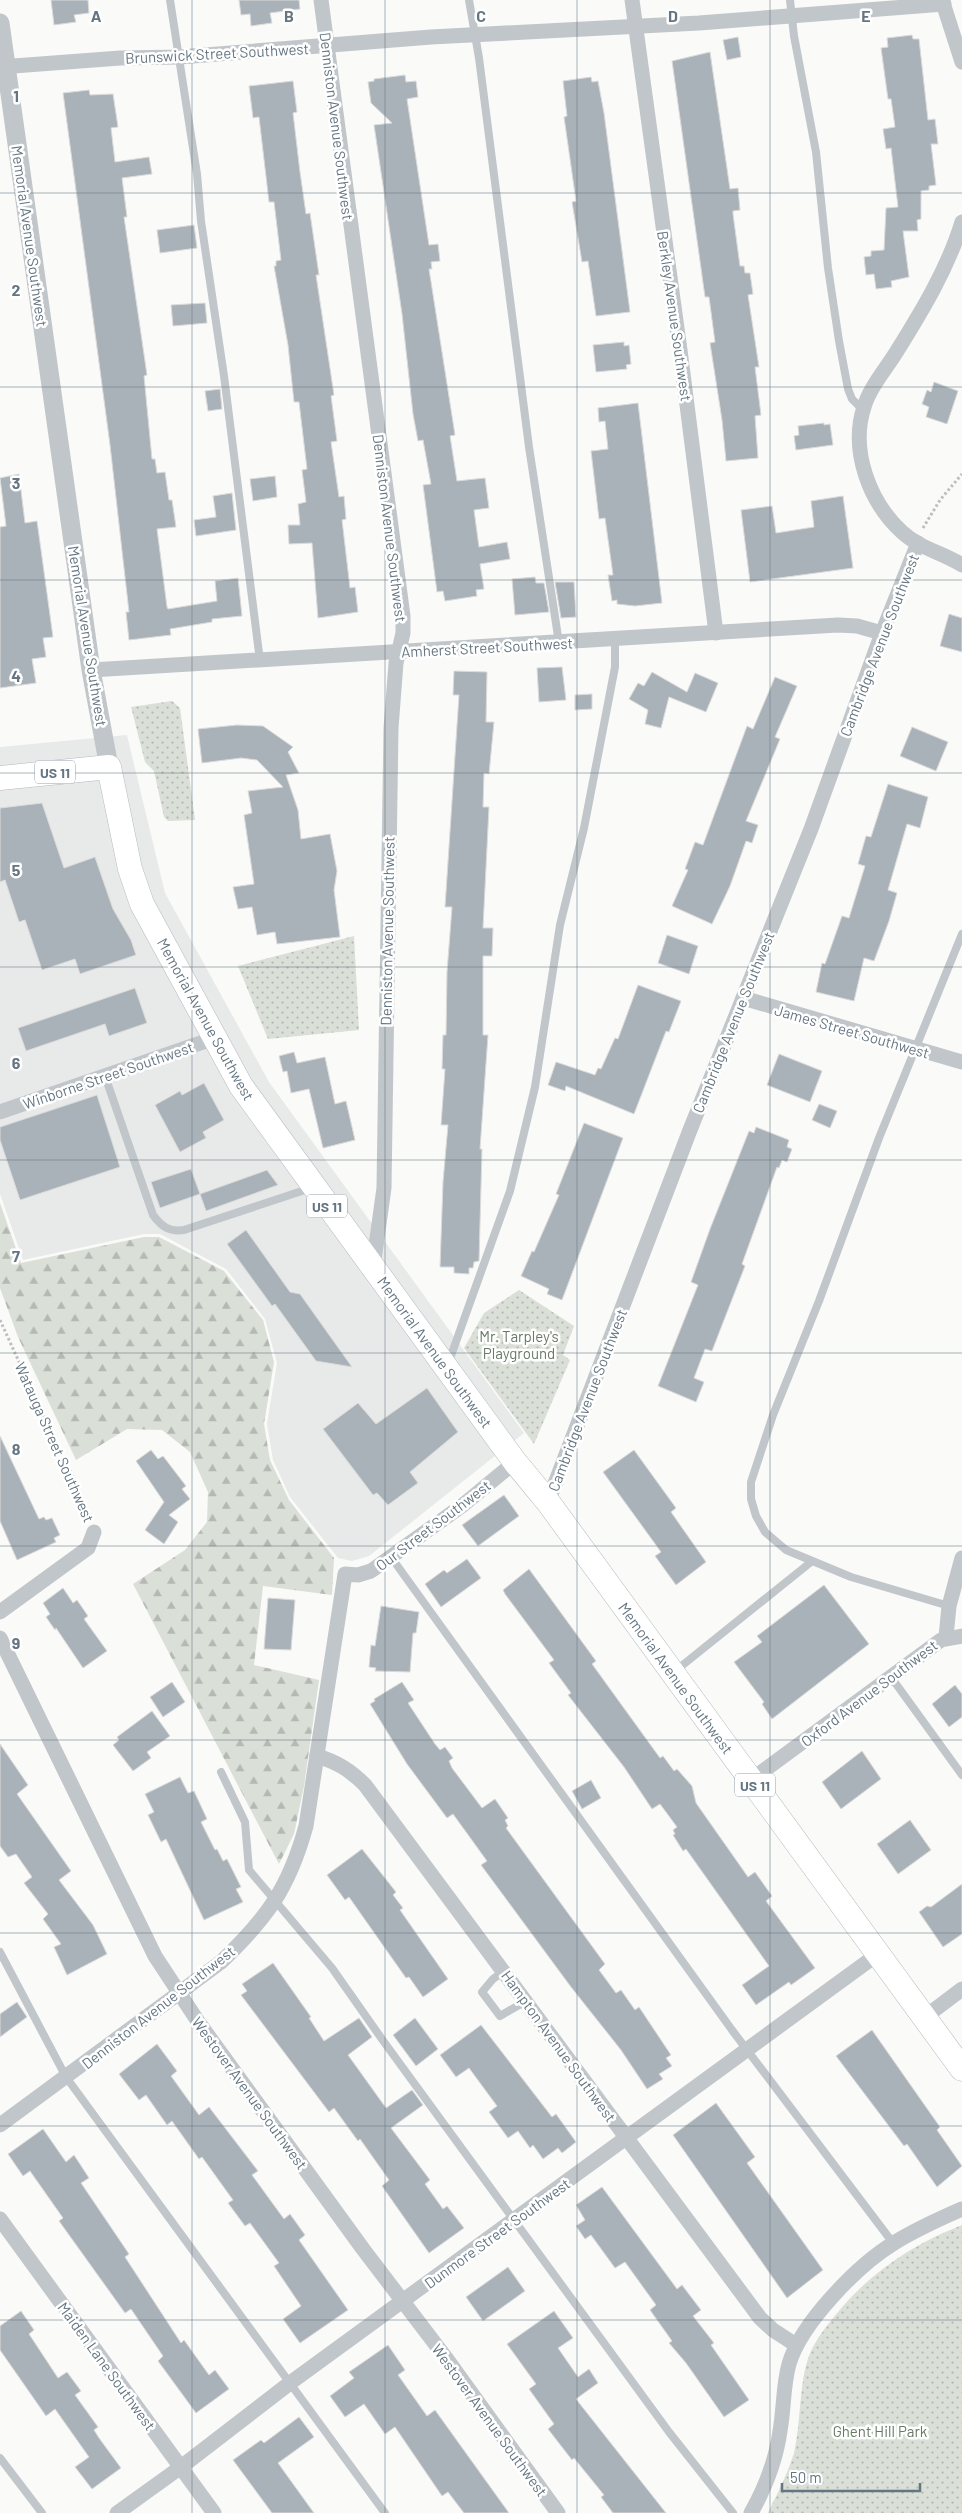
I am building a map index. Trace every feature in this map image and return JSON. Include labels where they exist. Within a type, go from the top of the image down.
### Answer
[{"type":"main road","name":"Memorial Avenue Southwest","points":[[109,767],[130,868],[142,904],[241,1086],[313,1188],[515,1462],[548,1502],[962,2069]]},
{"type":"main road","name":"US 11","points":[[0,778],[109,767]]},
{"type":"street","name":"Denniston Avenue Southwest","points":[[321,0],[403,616],[403,633],[398,653],[391,728],[384,1188],[372,1267]]},
{"type":"street","name":"Berkley Avenue Southwest","points":[[632,0],[716,633]]},
{"type":"street","name":"Brunswick Street Southwest","points":[[3,67],[180,57],[473,35],[792,16],[943,2]]},
{"type":"street","points":[[943,2],[962,62]]},
{"type":"street","name":"Memorial Avenue Southwest","points":[[0,23],[3,67],[91,670],[109,767]]},
{"type":"street","points":[[962,222],[943,269],[914,324],[866,400],[859,430],[860,452],[864,471],[885,512],[902,532],[918,543],[962,565]]},
{"type":"street","name":"Cambridge Avenue Southwest","points":[[548,1502],[743,998],[811,828],[882,634],[918,543]]},
{"type":"street","name":"Amherst Street Southwest","points":[[91,670],[615,640],[838,625],[857,626],[882,634]]},
{"type":"street","name":"James Street Southwest","points":[[743,998],[962,1062]]},
{"type":"street","name":"Winborne Street Southwest","points":[[0,1112],[215,1038]]},
{"type":"street","name":"Our Street Southwest","points":[[345,1574],[358,1575],[371,1571],[463,1505],[515,1462]]},
{"type":"street","name":"Watauga Street Southwest","points":[[0,1612],[88,1548],[94,1532]]},
{"type":"street","name":"Oxford Avenue Southwest","points":[[751,1780],[946,1637],[949,1606],[962,1558]]},
{"type":"street","name":"Denniston Avenue Southwest","points":[[0,2125],[221,1962],[248,1936],[275,1903],[297,1858],[306,1826],[345,1574]]},
{"type":"street","points":[[946,1637],[962,1636]]},
{"type":"street","name":"Westover Avenue Southwest","points":[[0,1638],[146,1939],[179,1994],[558,2513]]},
{"type":"street","name":"Hampton Avenue Southwest","points":[[317,1756],[335,1761],[352,1771],[365,1784],[760,2318],[773,2330],[796,2345]]},
{"type":"street","name":"Dunmore Street Southwest","points":[[117,2513],[181,2467],[290,2383],[878,1954]]},
{"type":"street","points":[[925,2017],[962,1989]]},
{"type":"street","points":[[751,2513],[773,2464],[780,2432],[789,2365],[796,2345],[831,2298],[871,2260],[893,2243],[962,2209]]},
{"type":"street","name":"Maiden Lane Southwest","points":[[0,2219],[214,2513]]},
{"type":"lane","points":[[170,0],[180,57],[260,661]]},
{"type":"lane","points":[[469,0],[473,35],[479,58],[529,447],[559,643]]},
{"type":"lane","points":[[790,0],[816,152],[828,268],[839,341],[848,389],[852,399],[863,410]]},
{"type":"lane","points":[[446,1368],[491,1248],[515,1172],[535,1087],[560,925],[584,828],[615,667],[615,640]]},
{"type":"lane","points":[[949,1606],[851,1577],[786,1550],[765,1532],[756,1516],[751,1500],[751,1482],[773,1415],[819,1300],[879,1138],[962,934]]},
{"type":"lane","points":[[105,1076],[153,1215],[162,1227],[174,1231],[184,1230],[313,1188]]},
{"type":"lane","points":[[392,1557],[748,2050],[893,2243]]},
{"type":"lane","points":[[672,1673],[811,1562]]},
{"type":"lane","points":[[891,1677],[962,1775]]},
{"type":"lane","points":[[221,1772],[245,1822],[249,1870],[332,1968],[384,2042],[670,2432],[733,2513]]},
{"type":"lane","points":[[0,1952],[66,2077],[385,2513]]},
{"type":"lane","points":[[504,1971],[492,1979],[482,1992],[500,2016],[526,2001]]},
{"type":"lane","points":[[0,2458],[42,2513]]},
{"type":"path","points":[[918,543],[924,526],[940,500],[962,474]]},
{"type":"path","name":"Watauga Street Southwest","points":[[0,1320],[54,1439],[75,1480],[94,1532]]},
{"type":"shaded area","points":[[127,735],[165,893],[269,1082],[524,1433],[369,1556],[352,1561],[338,1558],[290,1497],[273,1460],[267,1424],[277,1363],[265,1319],[226,1269],[160,1234],[144,1234],[23,1260],[0,1194],[0,747]]},
{"type":"green space","points":[[172,701],[180,708],[195,820],[168,821],[164,817],[154,771],[145,762],[131,707]]},
{"type":"green space","points":[[354,936],[359,1030],[268,1039],[238,966]]},
{"type":"green space","points":[[0,1203],[21,1263],[144,1237],[159,1237],[224,1271],[263,1320],[274,1362],[264,1424],[270,1460],[289,1500],[334,1558],[332,1595],[263,1586],[254,1665],[319,1680],[304,1786],[294,1834],[279,1864],[133,1584],[185,1550],[207,1522],[208,1492],[190,1452],[162,1430],[127,1429],[76,1460],[18,1337],[0,1288]]},
{"type":"green space","name":"Mr. Tarpley's Playground","points":[[519,1290],[574,1326],[563,1355],[570,1360],[534,1444],[464,1348],[484,1313]]},
{"type":"green space","name":"Ghent Hill Park","points":[[962,2225],[962,2513],[768,2513],[786,2476],[794,2453],[803,2378],[809,2356],[820,2335],[847,2302],[876,2274],[925,2242]]},
{"type":"building","points":[[51,0],[88,0],[89,13],[74,15],[76,22],[54,25]]},
{"type":"building","points":[[239,0],[299,0],[300,9],[270,13],[272,23],[251,26],[250,14],[241,15]]},
{"type":"building","points":[[912,35],[913,39],[919,39],[928,120],[935,119],[938,144],[931,144],[936,185],[929,186],[929,190],[921,191],[921,219],[917,220],[918,231],[903,231],[909,277],[891,281],[892,287],[876,289],[874,274],[866,275],[864,257],[871,256],[871,251],[884,250],[886,208],[898,207],[891,148],[886,149],[883,129],[895,127],[891,99],[888,99],[881,48],[888,47],[887,38]]},
{"type":"building","points":[[738,37],[741,57],[727,60],[723,40]]},
{"type":"building","points":[[710,52],[730,189],[738,188],[740,210],[733,211],[733,214],[740,266],[744,266],[745,273],[750,273],[753,294],[748,295],[759,367],[755,367],[761,415],[755,416],[758,458],[726,461],[722,420],[710,343],[715,342],[709,297],[705,297],[672,61]]},
{"type":"building","points":[[405,75],[406,82],[416,81],[418,97],[407,99],[429,245],[438,244],[440,261],[431,262],[432,269],[429,269],[455,435],[450,436],[457,481],[485,478],[489,508],[474,510],[479,547],[507,542],[510,559],[480,564],[484,589],[476,590],[477,596],[445,601],[443,591],[437,592],[423,485],[431,484],[423,440],[418,441],[413,414],[402,314],[374,125],[392,123],[371,103],[368,82],[374,81],[374,79]]},
{"type":"building","points":[[591,77],[592,82],[598,81],[604,113],[630,312],[596,316],[588,261],[582,262],[572,202],[576,201],[564,117],[567,116],[563,81]]},
{"type":"building","points":[[293,81],[297,112],[293,113],[300,172],[306,214],[310,213],[319,275],[316,275],[334,395],[331,396],[337,441],[331,442],[339,497],[344,496],[346,519],[342,520],[350,588],[355,587],[358,612],[318,618],[312,543],[289,544],[288,525],[300,525],[298,504],[306,502],[302,470],[307,469],[299,402],[294,402],[288,345],[274,266],[276,266],[276,261],[281,260],[274,202],[269,202],[259,117],[253,118],[249,86]]},
{"type":"building","points":[[89,90],[90,95],[113,94],[118,127],[111,128],[115,162],[149,157],[152,174],[122,178],[127,217],[124,217],[147,375],[144,376],[152,459],[155,459],[157,473],[165,472],[169,500],[172,500],[176,527],[157,529],[167,607],[168,609],[217,601],[215,581],[238,578],[242,616],[212,619],[212,622],[170,629],[171,635],[129,640],[126,612],[129,612],[110,445],[63,93]]},
{"type":"building","points":[[194,225],[197,248],[160,253],[157,230]]},
{"type":"building","points":[[205,303],[207,323],[173,326],[171,305]]},
{"type":"building","points":[[624,342],[624,346],[629,345],[631,364],[626,365],[627,369],[596,372],[593,345]]},
{"type":"building","points":[[934,382],[958,391],[947,424],[926,417],[929,407],[922,404],[927,390],[931,392]]},
{"type":"building","points":[[220,389],[222,409],[208,411],[205,391]]},
{"type":"building","points":[[638,403],[662,603],[635,606],[617,604],[617,600],[612,601],[608,575],[613,575],[605,518],[599,519],[591,451],[608,449],[605,421],[599,422],[598,408]]},
{"type":"building","points":[[824,423],[824,425],[830,424],[833,445],[796,450],[794,436],[799,435],[798,426]]},
{"type":"building","points":[[19,474],[25,523],[37,521],[53,637],[43,638],[46,657],[32,659],[36,683],[0,688],[0,527],[6,526],[0,478]]},
{"type":"building","points":[[275,476],[277,497],[253,501],[250,479]]},
{"type":"building","points":[[232,493],[236,530],[196,536],[194,520],[216,517],[213,496]]},
{"type":"building","points":[[843,496],[853,568],[750,582],[741,510],[772,506],[776,533],[814,527],[811,501]]},
{"type":"building","points":[[535,577],[536,583],[544,583],[549,612],[515,615],[512,579]]},
{"type":"building","points":[[555,582],[574,582],[576,617],[561,618]]},
{"type":"building","points":[[949,614],[962,618],[962,652],[940,646]]},
{"type":"building","points":[[562,667],[566,700],[539,702],[537,668]]},
{"type":"building","points":[[454,671],[487,672],[486,722],[494,722],[489,774],[484,773],[483,807],[489,807],[483,928],[493,928],[492,956],[483,956],[483,1035],[488,1035],[480,1149],[482,1149],[479,1261],[474,1262],[473,1268],[469,1268],[469,1274],[454,1273],[454,1267],[440,1267],[443,1182],[448,1125],[441,1125],[445,1069],[442,1069],[443,1035],[446,1035],[447,972],[452,907],[445,907],[459,695],[453,695]]},
{"type":"building","points":[[652,672],[687,692],[695,673],[718,683],[706,712],[669,697],[661,728],[645,724],[648,710],[629,699],[638,683],[644,686]]},
{"type":"building","points":[[775,677],[797,686],[775,737],[780,739],[746,821],[758,825],[752,843],[746,841],[730,886],[712,924],[672,906],[688,870],[685,869],[695,842],[703,845],[747,726],[753,729]]},
{"type":"building","points":[[592,694],[592,709],[575,710],[575,695]]},
{"type":"building","points":[[237,725],[263,726],[293,747],[288,752],[299,773],[286,775],[298,810],[301,839],[330,834],[337,871],[334,890],[340,937],[277,944],[275,932],[257,935],[252,907],[238,909],[233,887],[254,884],[244,815],[252,813],[248,791],[283,787],[257,760],[241,758],[202,763],[198,729]]},
{"type":"building","points":[[912,727],[948,742],[936,771],[900,756]]},
{"type":"building","points":[[888,784],[928,797],[920,828],[907,824],[888,890],[897,893],[889,921],[874,961],[864,958],[854,1001],[816,992],[822,963],[825,964],[842,916],[849,918],[865,866],[858,864],[866,836],[871,837]]},
{"type":"building","points":[[42,803],[64,868],[95,857],[113,909],[131,940],[136,955],[80,974],[75,959],[42,970],[25,920],[19,922],[5,880],[0,882],[0,808]]},
{"type":"building","points":[[667,935],[698,946],[689,974],[658,963]]},
{"type":"building","points":[[638,985],[681,1001],[669,1032],[666,1031],[634,1114],[566,1086],[565,1091],[548,1085],[556,1062],[595,1075],[598,1068],[601,1069],[615,1038],[618,1039]]},
{"type":"building","points":[[135,988],[147,1023],[109,1036],[105,1024],[26,1051],[18,1028]]},
{"type":"building","points":[[294,1052],[297,1063],[325,1057],[335,1104],[346,1101],[355,1140],[323,1148],[309,1089],[291,1093],[287,1071],[283,1072],[279,1056]]},
{"type":"building","points":[[779,1054],[822,1071],[810,1102],[767,1085]]},
{"type":"building","points":[[204,1083],[224,1120],[203,1132],[206,1138],[180,1152],[155,1105],[180,1091],[182,1095]]},
{"type":"building","points":[[97,1095],[120,1167],[20,1200],[0,1140],[0,1127]]},
{"type":"building","points":[[819,1104],[837,1111],[830,1128],[812,1120]]},
{"type":"building","points":[[584,1123],[623,1138],[562,1300],[547,1294],[549,1289],[521,1276],[532,1251],[534,1252],[559,1195],[556,1194]]},
{"type":"building","points":[[756,1127],[789,1140],[787,1147],[792,1149],[787,1162],[782,1160],[779,1168],[777,1167],[742,1264],[745,1266],[712,1351],[705,1349],[694,1378],[704,1382],[696,1402],[658,1386],[698,1285],[691,1282],[710,1229],[749,1131],[754,1133]]},
{"type":"building","points":[[191,1169],[200,1194],[160,1208],[151,1182]]},
{"type":"building","points":[[267,1170],[278,1185],[206,1211],[200,1194]]},
{"type":"building","points":[[246,1230],[290,1292],[300,1294],[352,1367],[316,1361],[275,1304],[272,1306],[227,1244]]},
{"type":"building","points":[[427,1388],[458,1432],[410,1472],[418,1483],[388,1505],[377,1493],[373,1495],[323,1429],[358,1403],[376,1424]]},
{"type":"building","points":[[0,1436],[39,1519],[44,1517],[46,1520],[52,1518],[60,1535],[54,1538],[56,1542],[17,1560],[0,1521]]},
{"type":"building","points":[[151,1450],[158,1459],[163,1456],[186,1486],[182,1489],[190,1499],[169,1515],[178,1522],[164,1544],[145,1530],[164,1502],[136,1461]]},
{"type":"building","points":[[634,1450],[676,1508],[671,1512],[706,1562],[676,1585],[655,1556],[661,1552],[603,1472]]},
{"type":"building","points":[[504,1495],[519,1516],[478,1546],[462,1525]]},
{"type":"building","points":[[467,1559],[481,1578],[441,1607],[425,1584],[444,1570],[447,1573]]},
{"type":"building","points":[[529,1569],[596,1661],[592,1664],[660,1758],[663,1756],[674,1771],[677,1769],[692,1786],[696,1803],[748,1877],[755,1872],[772,1896],[766,1901],[815,1968],[791,1985],[789,1982],[756,2005],[742,1985],[769,1966],[686,1849],[683,1851],[673,1835],[675,1834],[673,1830],[677,1827],[660,1804],[652,1809],[624,1767],[568,1695],[571,1693],[549,1663],[554,1660],[505,1594],[503,1590]]},
{"type":"building","points":[[824,1585],[869,1644],[772,1719],[762,1704],[764,1702],[734,1662],[762,1642],[757,1636]]},
{"type":"building","points":[[63,1588],[73,1603],[77,1600],[88,1616],[84,1619],[107,1651],[83,1668],[56,1628],[55,1630],[46,1617],[50,1614],[43,1603]]},
{"type":"building","points":[[268,1598],[295,1600],[291,1650],[264,1649]]},
{"type":"building","points":[[381,1606],[419,1612],[416,1633],[413,1633],[410,1672],[375,1671],[376,1668],[369,1667],[371,1645],[375,1646]]},
{"type":"building","points":[[172,1682],[185,1702],[163,1717],[150,1697]]},
{"type":"building","points":[[402,1682],[414,1700],[408,1703],[435,1744],[440,1750],[445,1747],[453,1758],[449,1761],[452,1768],[482,1808],[495,1799],[508,1818],[505,1820],[508,1826],[506,1828],[605,1964],[599,1970],[616,1993],[621,1990],[635,2010],[639,2007],[671,2055],[666,2058],[672,2066],[659,2074],[663,2079],[647,2089],[621,2050],[571,1987],[481,1865],[487,1861],[453,1814],[447,1818],[407,1764],[370,1704],[375,1701],[374,1699]]},
{"type":"building","points":[[955,1685],[962,1694],[962,1717],[949,1727],[932,1704]]},
{"type":"building","points":[[152,1711],[170,1736],[147,1752],[151,1758],[133,1771],[113,1745],[119,1740],[117,1737]]},
{"type":"building","points":[[0,1744],[28,1785],[17,1794],[71,1871],[59,1880],[93,1925],[107,1954],[67,1975],[54,1947],[61,1944],[43,1919],[48,1914],[24,1883],[32,1877],[16,1854],[8,1857],[0,1846]]},
{"type":"building","points":[[862,1751],[881,1779],[841,1809],[822,1782]]},
{"type":"building","points":[[180,1777],[188,1793],[194,1791],[207,1819],[201,1822],[215,1850],[217,1849],[223,1861],[227,1859],[241,1887],[236,1889],[243,1902],[204,1920],[166,1839],[161,1842],[148,1815],[154,1812],[145,1794]]},
{"type":"building","points":[[591,1780],[601,1798],[582,1809],[572,1791]]},
{"type":"building","points":[[910,1820],[931,1850],[898,1874],[877,1844]]},
{"type":"building","points":[[362,1849],[396,1892],[393,1895],[403,1908],[400,1910],[448,1979],[423,1997],[409,1977],[406,1978],[349,1897],[345,1900],[327,1875]]},
{"type":"building","points":[[962,1884],[962,1934],[943,1947],[919,1912],[927,1906],[931,1907]]},
{"type":"building","points":[[273,1963],[311,2017],[309,2018],[324,2041],[359,2018],[372,2037],[348,2055],[386,2108],[412,2090],[423,2105],[391,2128],[430,2180],[425,2184],[443,2209],[447,2206],[464,2228],[429,2253],[382,2186],[389,2180],[360,2139],[358,2141],[334,2108],[329,2112],[241,1995],[247,1991],[242,1984]]},
{"type":"building","points":[[17,2002],[27,2017],[0,2037],[0,2014]]},
{"type":"building","points":[[415,2018],[438,2049],[416,2066],[393,2035]]},
{"type":"building","points":[[481,2025],[552,2117],[556,2114],[576,2142],[562,2153],[558,2148],[543,2159],[533,2145],[530,2148],[518,2131],[508,2138],[489,2112],[497,2106],[469,2068],[456,2077],[440,2055]]},
{"type":"building","points":[[872,2030],[940,2127],[937,2130],[962,2166],[937,2187],[907,2144],[904,2146],[836,2056]]},
{"type":"building","points":[[157,2044],[177,2071],[171,2076],[199,2115],[209,2107],[258,2171],[252,2175],[284,2219],[290,2214],[305,2235],[299,2240],[348,2310],[300,2343],[283,2319],[301,2306],[274,2266],[279,2263],[250,2223],[245,2226],[228,2203],[233,2200],[202,2157],[199,2159],[172,2121],[167,2125],[146,2095],[139,2100],[119,2074]]},
{"type":"building","points":[[716,2103],[755,2157],[747,2163],[823,2270],[787,2298],[673,2135]]},
{"type":"building","points":[[43,2129],[66,2162],[74,2155],[89,2178],[81,2183],[129,2254],[125,2257],[181,2343],[184,2340],[209,2375],[215,2370],[229,2389],[196,2413],[158,2361],[163,2356],[131,2309],[125,2313],[59,2221],[63,2218],[30,2171],[23,2176],[8,2154]]},
{"type":"building","points":[[602,2187],[677,2289],[682,2285],[701,2310],[693,2316],[714,2343],[711,2345],[749,2400],[724,2417],[686,2363],[669,2343],[672,2341],[650,2310],[656,2305],[625,2262],[615,2268],[591,2235],[585,2239],[576,2226],[585,2220],[576,2205]]},
{"type":"building","points":[[508,2267],[525,2291],[483,2321],[466,2297]]},
{"type":"building","points":[[21,2311],[34,2330],[29,2334],[58,2378],[67,2372],[81,2391],[75,2395],[98,2427],[94,2430],[99,2438],[121,2468],[92,2489],[75,2467],[89,2457],[55,2409],[46,2416],[0,2350],[0,2326]]},
{"type":"building","points":[[554,2311],[573,2338],[558,2348],[578,2377],[589,2369],[598,2383],[576,2399],[666,2513],[613,2513],[601,2497],[604,2495],[574,2458],[572,2460],[548,2429],[554,2424],[529,2389],[536,2384],[507,2344]]},
{"type":"building","points":[[388,2345],[405,2370],[398,2375],[427,2416],[435,2410],[509,2513],[464,2513],[448,2492],[442,2496],[395,2427],[385,2434],[364,2404],[345,2417],[330,2396],[354,2378],[349,2372]]},
{"type":"building","points":[[299,2417],[314,2437],[278,2463],[314,2513],[272,2513],[233,2460],[261,2440],[264,2443]]}]
